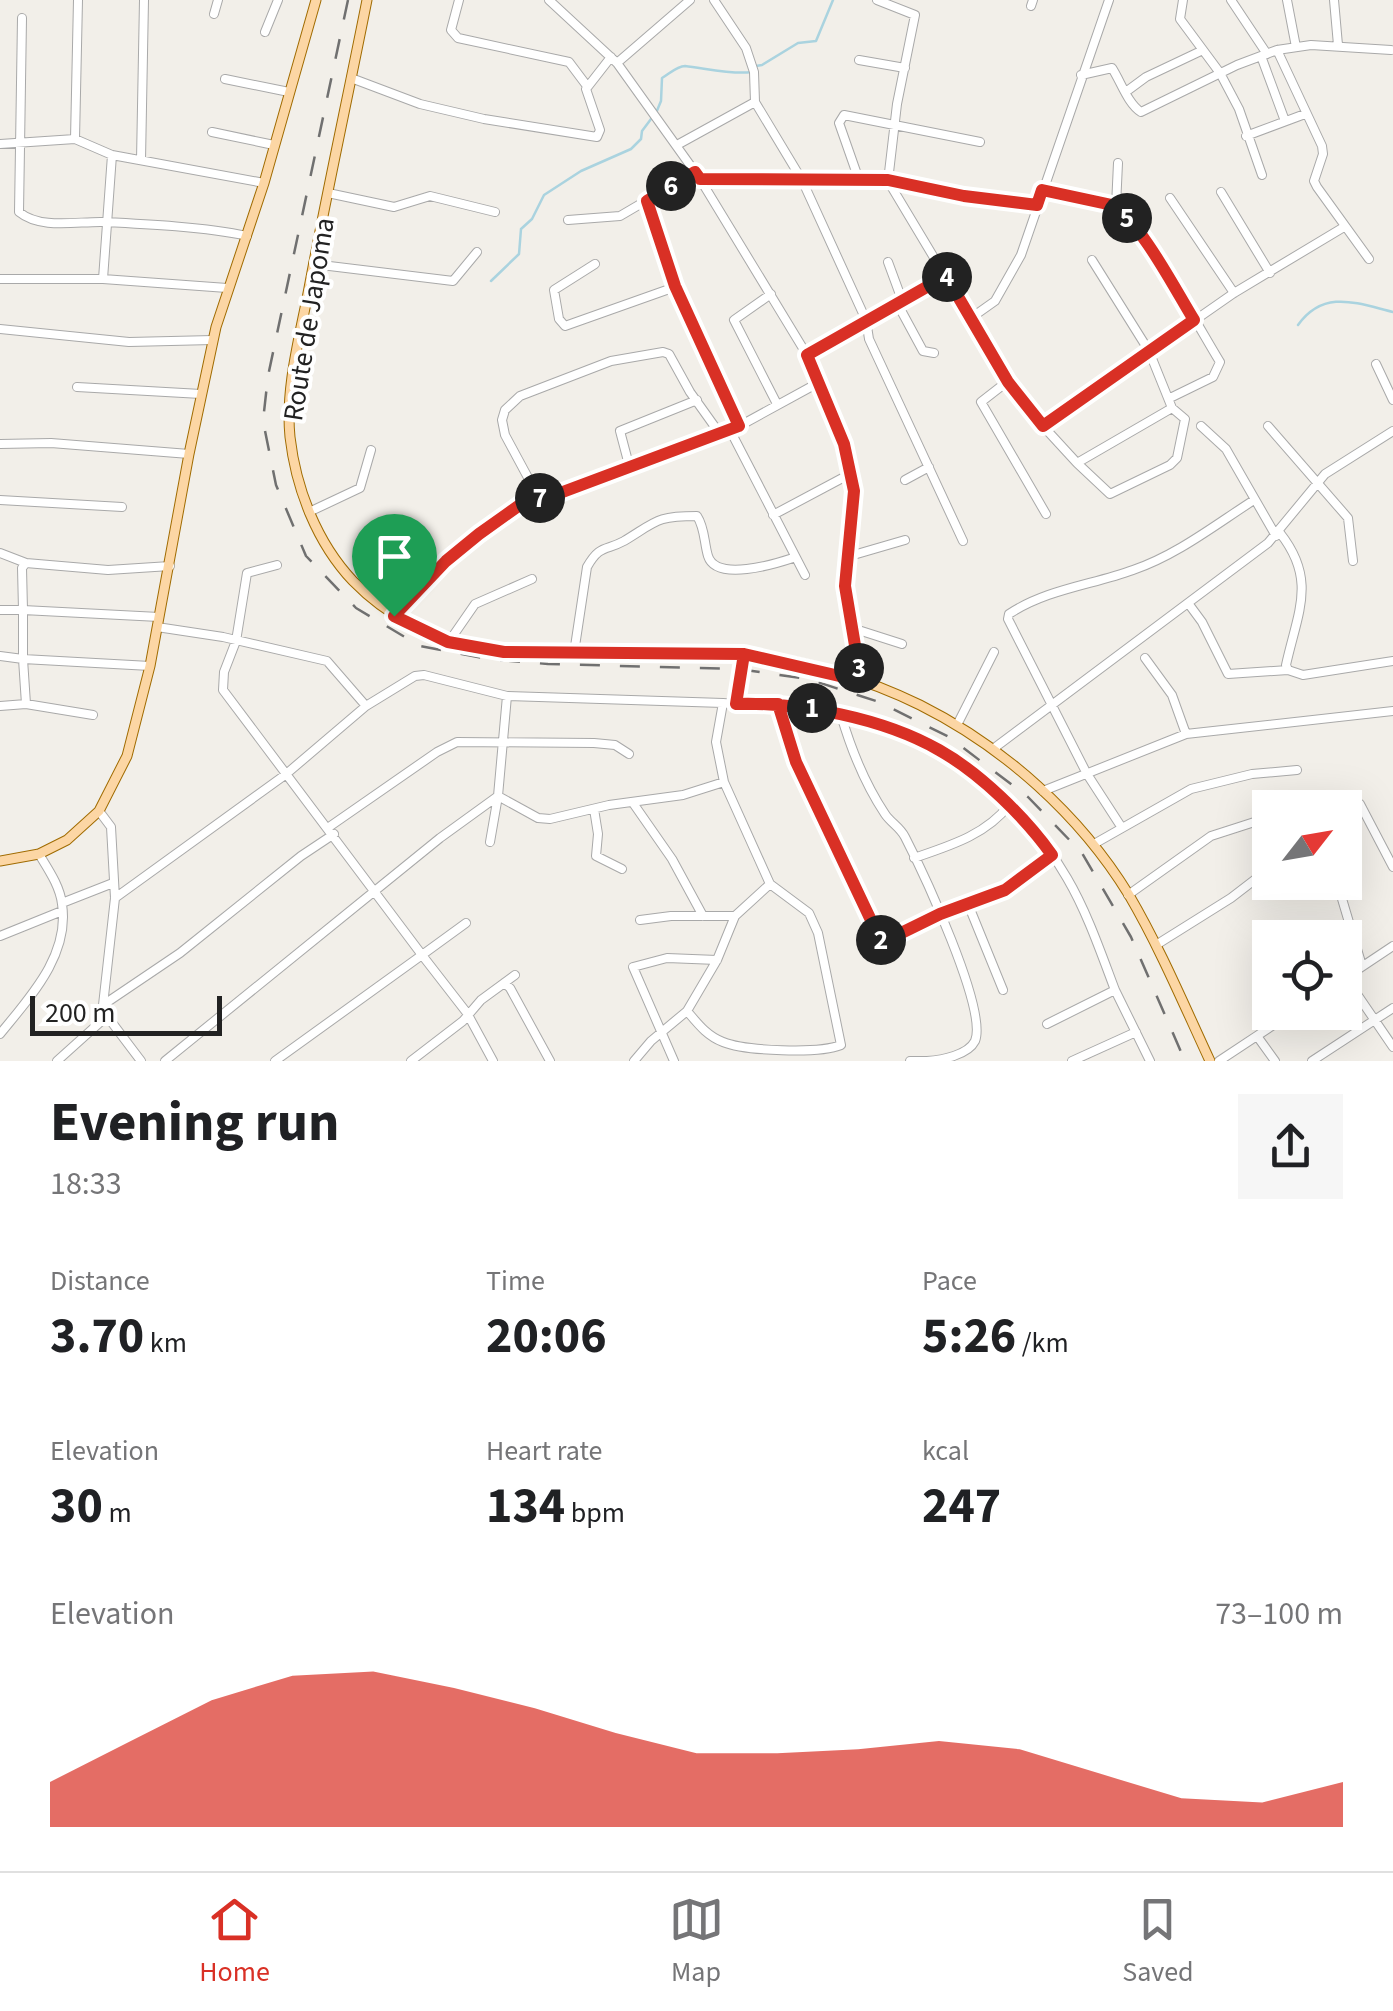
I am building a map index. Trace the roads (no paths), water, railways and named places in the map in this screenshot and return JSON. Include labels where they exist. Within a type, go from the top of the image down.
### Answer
[{"type":"main road","points":[[0,861],[39,854],[67,840],[99,811],[127,756],[171,566],[188,454],[213,340],[264,184],[316,0]]},
{"type":"main road","name":"Route de Japoma","points":[[367,0],[294,372],[289,423],[309,512],[327,548],[347,574],[394,616],[448,642],[522,654],[744,654],[861,681],[911,701],[957,726],[993,749],[1043,792],[1094,844],[1156,945],[1210,1061]]},
{"type":"street","points":[[76,139],[78,0]]},
{"type":"street","points":[[141,160],[144,0]]},
{"type":"street","points":[[214,14],[218,0]]},
{"type":"street","points":[[265,32],[278,0]]},
{"type":"street","points":[[352,78],[420,104],[484,119],[597,137],[600,130],[586,86],[569,62],[458,38],[452,30],[459,0]]},
{"type":"street","points":[[549,0],[614,60],[677,146],[807,355],[840,433],[854,491],[845,586],[861,681]]},
{"type":"street","points":[[586,86],[690,0]]},
{"type":"street","points":[[714,0],[746,48],[754,72],[755,102],[802,180],[866,320],[869,339],[963,541]]},
{"type":"street","points":[[877,0],[915,15],[888,180],[1008,382],[1076,463],[1112,494],[1167,468],[1177,458],[1185,419],[1171,403],[1149,350],[1092,260]]},
{"type":"street","points":[[971,318],[995,300],[1016,264],[1109,0]]},
{"type":"street","points":[[1183,0],[1180,18],[1220,73],[1239,109],[1262,174]]},
{"type":"street","points":[[1231,0],[1264,55],[1285,121]]},
{"type":"street","points":[[1287,0],[1296,46]]},
{"type":"street","points":[[1334,0],[1338,45]]},
{"type":"street","points":[[22,18],[17,208],[24,217],[47,222],[108,222],[247,236]]},
{"type":"street","points":[[1081,76],[1110,67],[1131,104],[1141,112],[1277,50],[1338,45],[1391,50]]},
{"type":"street","points":[[1127,92],[1144,78],[1203,50]]},
{"type":"street","points":[[1277,50],[1322,146],[1314,180],[1370,260]]},
{"type":"street","points":[[860,60],[904,68]]},
{"type":"street","points":[[224,78],[289,92]]},
{"type":"street","points":[[677,146],[755,102]]},
{"type":"street","points":[[1246,136],[1305,114]]},
{"type":"street","points":[[859,180],[839,124],[844,116],[980,142]]},
{"type":"street","points":[[212,132],[274,144]]},
{"type":"street","points":[[0,144],[76,139],[112,155],[264,184]]},
{"type":"street","points":[[104,278],[112,155]]},
{"type":"street","points":[[1116,206],[1118,164]]},
{"type":"street","points":[[568,220],[614,218],[698,175],[888,180],[964,196],[1037,205]]},
{"type":"street","points":[[1042,190],[1116,206],[1149,247],[1220,365],[1213,377],[1076,463]]},
{"type":"street","points":[[1222,192],[1270,273]]},
{"type":"street","points":[[328,193],[394,206],[430,196],[495,212]]},
{"type":"street","points":[[1170,198],[1234,293]]},
{"type":"street","points":[[647,201],[675,286],[734,428],[804,575]]},
{"type":"street","points":[[1043,426],[1234,293],[1344,228]]},
{"type":"street","points":[[314,264],[451,281],[477,252]]},
{"type":"street","points":[[888,262],[922,351],[934,353]]},
{"type":"street","points":[[595,264],[554,290],[559,319],[565,326],[675,286]]},
{"type":"street","points":[[807,355],[946,276]]},
{"type":"street","points":[[0,279],[104,278],[227,288]]},
{"type":"street","points":[[770,294],[734,320],[777,404]]},
{"type":"street","points":[[0,329],[129,342],[213,340]]},
{"type":"street","points":[[539,498],[507,440],[502,420],[505,410],[520,396],[611,361],[663,352],[672,358],[720,434]]},
{"type":"street","points":[[1376,364],[1393,400]]},
{"type":"street","points":[[1008,382],[981,402],[1046,514]]},
{"type":"street","points":[[394,616],[468,543],[524,502],[567,491],[720,434],[818,383]]},
{"type":"street","points":[[77,387],[201,394]]},
{"type":"street","points":[[629,465],[620,431],[696,400]]},
{"type":"street","points":[[1202,426],[1226,449],[1254,500],[1292,549],[1302,573],[1303,591],[1288,670]]},
{"type":"street","points":[[1268,426],[1348,518],[1353,561]]},
{"type":"street","points":[[993,749],[1278,534],[1317,482],[1393,431]]},
{"type":"street","points":[[0,444],[51,443],[188,454]]},
{"type":"street","points":[[309,512],[360,488],[370,450]]},
{"type":"street","points":[[905,480],[929,467]]},
{"type":"street","points":[[773,515],[850,474]]},
{"type":"street","points":[[0,500],[122,507]]},
{"type":"street","points":[[1122,828],[1087,774],[1008,619],[1009,614],[1028,603],[1166,556],[1254,500]]},
{"type":"street","points":[[574,653],[587,567],[592,558],[603,546],[621,542],[653,520],[697,516],[709,560],[720,568],[749,568],[794,558]]},
{"type":"street","points":[[850,556],[905,540]]},
{"type":"street","points":[[0,554],[26,563],[108,570],[171,566]]},
{"type":"street","points":[[26,563],[22,568],[26,704]]},
{"type":"street","points":[[277,565],[247,573],[236,641],[224,672],[222,690],[467,1013],[493,1061]]},
{"type":"street","points":[[448,642],[475,604],[532,579]]},
{"type":"street","points":[[1188,603],[1205,627],[1228,674],[1288,670],[1303,675],[1393,661]]},
{"type":"street","points":[[0,610],[158,622],[327,661],[366,706]]},
{"type":"street","points":[[852,628],[902,644]]},
{"type":"street","points":[[957,726],[994,652]]},
{"type":"street","points":[[736,704],[744,654]]},
{"type":"street","points":[[0,656],[150,666]]},
{"type":"street","points":[[1145,658],[1172,695],[1186,734]]},
{"type":"street","points":[[115,898],[284,775],[366,706],[408,680],[424,675],[507,696],[778,704],[842,715],[937,749],[1033,828],[1068,880],[1150,1061]]},
{"type":"street","points":[[490,842],[507,696]]},
{"type":"street","points":[[687,1012],[703,1031],[726,1044],[799,1050],[838,1047],[842,1042],[814,922],[770,884],[724,782],[716,750],[723,703]]},
{"type":"street","points":[[0,706],[26,704],[92,714]]},
{"type":"street","points":[[778,704],[796,762],[880,939],[887,940],[940,914],[1005,890],[1052,855]]},
{"type":"street","points":[[1043,792],[1186,734],[1393,711]]},
{"type":"street","points":[[842,715],[852,753],[886,815],[903,832],[940,914],[967,986],[977,1033],[968,1050],[910,1061]]},
{"type":"street","points":[[103,1005],[180,953],[332,831],[444,748],[457,742],[504,740],[606,744],[629,754]]},
{"type":"street","points":[[1094,844],[1191,789],[1252,774],[1297,770]]},
{"type":"street","points":[[498,796],[538,818],[560,818],[683,795],[724,782]]},
{"type":"street","points":[[165,1061],[498,796]]},
{"type":"street","points":[[633,802],[672,859],[702,916]]},
{"type":"street","points":[[914,858],[952,845],[992,824],[1009,805]]},
{"type":"street","points":[[1362,808],[1393,867]]},
{"type":"street","points":[[594,809],[596,856],[622,869]]},
{"type":"street","points":[[99,811],[111,826],[115,898],[103,1005],[141,1061]]},
{"type":"street","points":[[1128,894],[1211,836],[1252,823]]},
{"type":"street","points":[[0,1034],[40,983],[59,945],[62,907],[39,854]]},
{"type":"street","points":[[0,936],[113,882]]},
{"type":"street","points":[[1156,945],[1252,882]]},
{"type":"street","points":[[634,1061],[650,1041],[687,1012],[717,960],[736,916],[770,884]]},
{"type":"street","points":[[968,904],[1003,990]]},
{"type":"street","points":[[640,920],[736,916]]},
{"type":"street","points":[[275,1061],[466,923]]},
{"type":"street","points":[[1362,966],[1393,946]]},
{"type":"street","points":[[674,1061],[634,965],[666,958],[717,960]]},
{"type":"street","points":[[417,1059],[514,976]]},
{"type":"street","points":[[504,983],[550,1061]]},
{"type":"street","points":[[1047,1024],[1115,990]]},
{"type":"street","points":[[1362,1003],[1393,1047]]},
{"type":"street","points":[[1312,1061],[1393,1008]]},
{"type":"street","points":[[57,1061],[107,1016]]},
{"type":"street","points":[[1219,1061],[1266,1030]]},
{"type":"street","points":[[1072,1061],[1136,1032]]},
{"type":"street","points":[[1257,1036],[1275,1061]]},
{"type":"street","points":[[799,1050],[799,1061]]},
{"type":"waterway","points":[[756,66],[798,43],[816,41],[833,0]]},
{"type":"waterway","points":[[656,113],[662,78],[679,67],[751,72]]},
{"type":"waterway","points":[[491,281],[519,254],[521,229],[532,219],[544,195],[581,171],[631,149],[651,119]]},
{"type":"waterway","points":[[1298,325],[1308,314],[1330,303],[1354,303],[1393,312]]},
{"type":"railway","points":[[348,0],[268,376],[263,421],[276,485],[306,556],[356,608],[420,646],[488,659],[738,669],[808,679],[879,702],[949,737],[1028,797],[1082,853],[1131,937],[1185,1061]]}]
